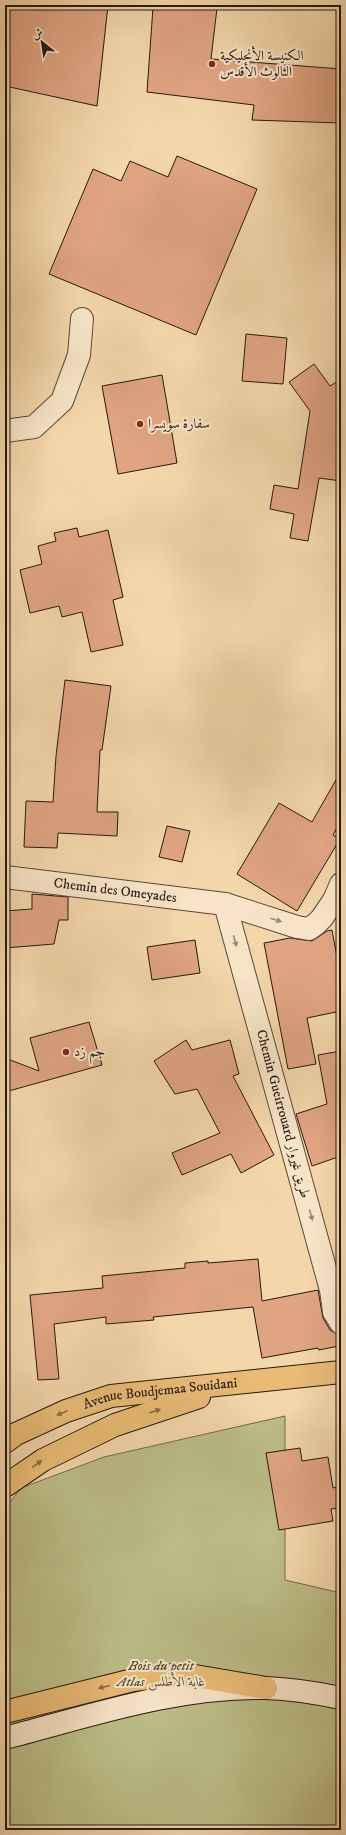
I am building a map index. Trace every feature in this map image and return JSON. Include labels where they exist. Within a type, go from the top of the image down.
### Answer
[{"type":"main road","points":[[238,1384],[341,1372]]},
{"type":"main road","name":"Avenue Boudjemaa Souidani","points":[[5,1442],[16,1434],[66,1411],[111,1396],[238,1384]]},
{"type":"main road","name":"Avenue Boudjemaa Souidani","points":[[5,1486],[43,1460],[115,1425],[238,1384]]},
{"type":"main road","points":[[5,1712],[133,1680],[154,1677],[195,1676],[266,1688]]},
{"type":"street","points":[[5,431],[34,427],[62,401],[79,355],[82,319]]},
{"type":"street","name":"Chemin des Omeyades","points":[[5,877],[225,904],[297,927],[309,928],[322,918],[334,900],[341,884]]},
{"type":"street","name":"Chemin Gueirrouard طريق غيروار","points":[[225,904],[331,1290],[334,1312],[341,1323]]},
{"type":"street","points":[[5,1738],[128,1706],[170,1697],[220,1690],[266,1688],[314,1693],[341,1698]]},
{"type":"green space","name":"Bois du petit Atlas غابة الأطلس","points":[[285,1416],[285,1580],[341,1593],[341,1830],[5,1830],[5,1508],[21,1488],[104,1457]]},
{"type":"building","points":[[10,5],[108,5],[97,106],[5,86],[5,23]]},
{"type":"building","name":"الكنيسة الأنجليكية الثالوث الأقدس","points":[[153,7],[217,8],[211,59],[341,69],[341,123],[252,120],[254,105],[147,92]]},
{"type":"building","points":[[177,156],[257,189],[196,335],[49,274],[93,169],[121,181],[130,161],[168,177]]},
{"type":"building","points":[[246,334],[287,338],[283,384],[242,381]]},
{"type":"building","points":[[314,364],[330,386],[341,379],[341,481],[319,478],[308,541],[290,538],[294,514],[270,509],[274,485],[298,489],[310,411],[289,382]]},
{"type":"building","name":"سفارة سويسرا","points":[[162,375],[177,463],[118,474],[102,386]]},
{"type":"building","points":[[77,528],[79,537],[108,530],[123,597],[113,600],[123,645],[91,652],[82,612],[62,617],[59,606],[30,613],[20,570],[42,564],[38,546],[56,541],[54,533]]},
{"type":"building","points":[[65,680],[111,686],[102,750],[100,750],[97,812],[118,812],[117,836],[58,833],[57,848],[24,847],[26,801],[53,802],[56,756]]},
{"type":"building","points":[[341,771],[341,820],[333,835],[340,839],[297,911],[237,874],[279,803],[312,822]]},
{"type":"building","points":[[167,826],[190,831],[182,862],[159,857]]},
{"type":"building","points":[[32,894],[68,897],[68,920],[59,920],[54,944],[5,948],[5,911],[32,909]]},
{"type":"building","points":[[332,930],[341,979],[341,1011],[307,1018],[316,1064],[288,1069],[264,943],[290,938],[312,941],[327,931]]},
{"type":"building","points":[[195,940],[200,973],[152,980],[147,947]]},
{"type":"building","name":"جم زد","points":[[89,1022],[102,1065],[5,1092],[5,1058],[39,1071],[30,1038]]},
{"type":"building","points":[[186,1040],[192,1050],[230,1040],[239,1074],[233,1076],[274,1155],[241,1173],[231,1154],[182,1175],[172,1153],[220,1133],[197,1089],[175,1094],[154,1061]]},
{"type":"building","points":[[341,1051],[341,1156],[312,1166],[296,1114],[327,1104],[318,1055]]},
{"type":"building","points":[[258,1259],[262,1301],[318,1290],[323,1318],[330,1330],[337,1334],[339,1346],[319,1350],[318,1348],[262,1358],[253,1307],[153,1317],[154,1320],[106,1324],[106,1317],[54,1324],[59,1379],[38,1380],[30,1295],[103,1288],[102,1276],[185,1268],[185,1263],[208,1261],[208,1263]]},
{"type":"building","points":[[300,1448],[302,1461],[328,1457],[333,1488],[341,1486],[341,1508],[331,1509],[333,1521],[279,1530],[266,1453]]},
{"type":"place","name":"الكنيسة الأنجليكية الثالوث الأقدس","points":[[212,64]]},
{"type":"place","name":"سفارة سويسرا","points":[[140,424]]},
{"type":"place","name":"جم زد","points":[[66,1052]]}]
